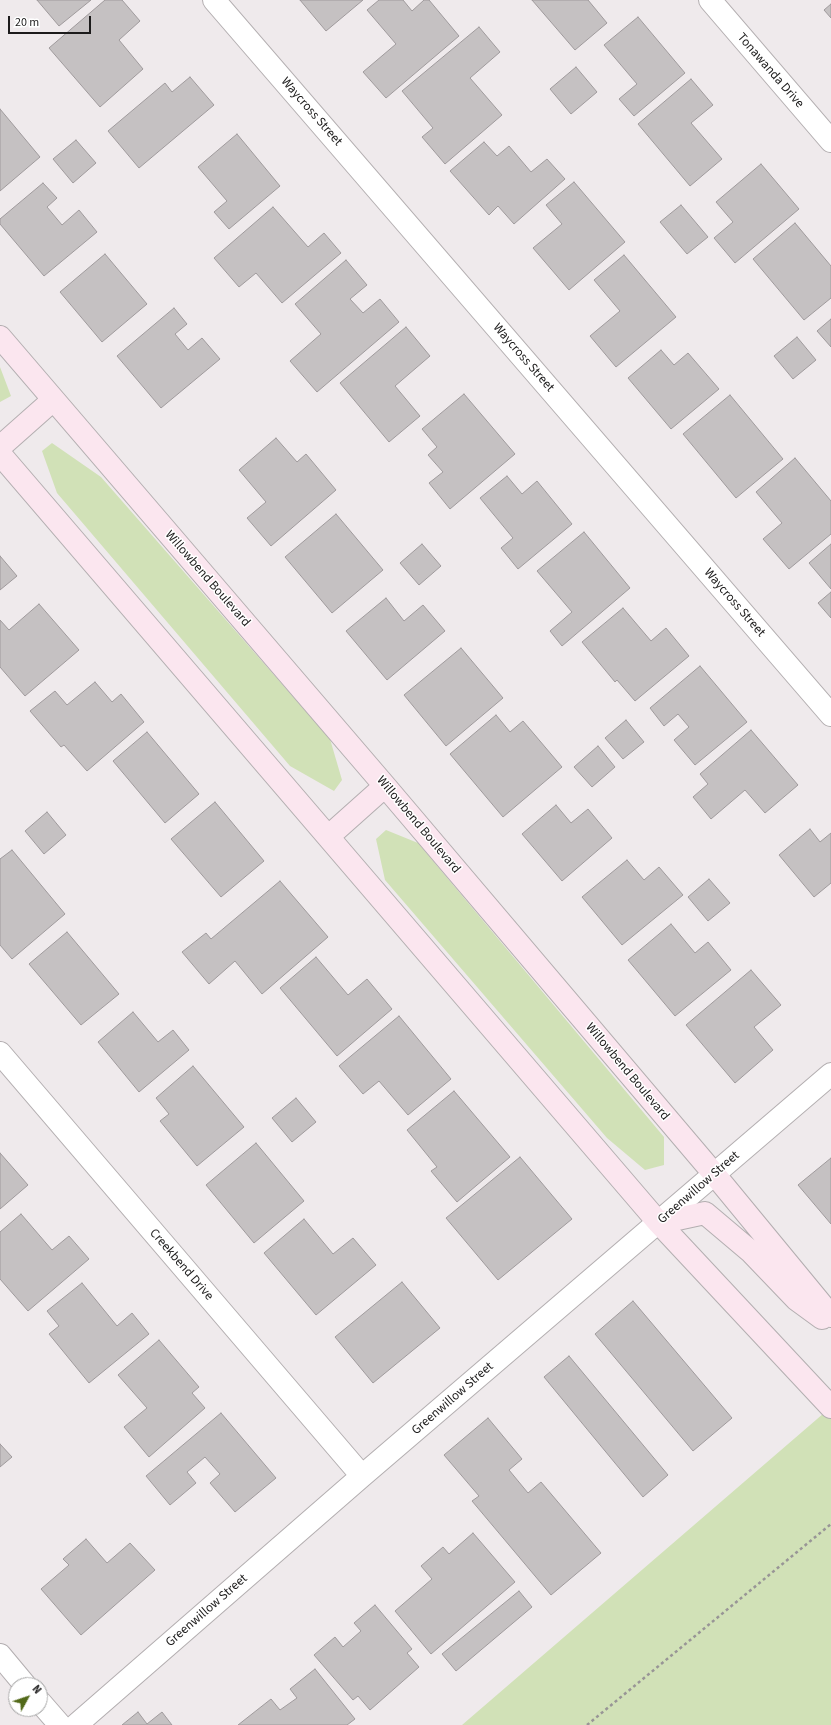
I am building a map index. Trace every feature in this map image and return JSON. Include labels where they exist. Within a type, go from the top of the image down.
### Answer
[{"type":"main road","name":"Willowbend Boulevard","points":[[0,337],[385,786],[715,1175],[831,1316]]},
{"type":"main road","points":[[0,447],[53,400]]},
{"type":"main road","points":[[0,454],[329,836],[659,1223],[831,1407]]},
{"type":"main road","points":[[329,836],[385,786]]},
{"type":"main road","points":[[659,1223],[705,1213],[750,1251],[796,1299],[831,1324]]},
{"type":"street","name":"Waycross Street","points":[[214,0],[831,715]]},
{"type":"street","name":"Tonawanda Drive","points":[[710,0],[831,141]]},
{"type":"street","name":"Creekbend Drive","points":[[0,1054],[362,1476]]},
{"type":"street","name":"Greenwillow Street","points":[[76,1725],[362,1476],[831,1074]]},
{"type":"street","points":[[0,1656],[18,1677]]},
{"type":"street","points":[[48,1711],[60,1725]]},
{"type":"path","points":[[587,1725],[831,1524]]},
{"type":"green space","points":[[0,367],[11,396],[0,402]]},
{"type":"green space","points":[[52,443],[101,477],[330,739],[342,780],[334,791],[290,766],[57,493],[42,451]]},
{"type":"green space","points":[[386,830],[418,843],[664,1137],[664,1165],[645,1170],[607,1138],[385,880],[376,839]]},
{"type":"green space","points":[[831,1407],[831,1725],[462,1725]]},
{"type":"building","points":[[37,0],[91,0],[59,26]]},
{"type":"building","points":[[105,0],[122,0],[140,21],[119,40],[143,69],[100,107],[49,48]]},
{"type":"building","points":[[300,0],[363,0],[326,31]]},
{"type":"building","points":[[379,0],[403,0],[412,11],[424,0],[429,0],[459,36],[386,98],[363,72],[396,44],[367,10]]},
{"type":"building","points":[[532,0],[588,0],[607,23],[575,50]]},
{"type":"building","points":[[831,4],[831,18],[824,10]]},
{"type":"building","points":[[638,17],[685,73],[634,116],[619,99],[637,84],[604,45]]},
{"type":"building","points":[[479,27],[500,52],[470,78],[502,115],[445,164],[422,137],[433,128],[402,91]]},
{"type":"building","points":[[576,67],[597,92],[571,114],[550,89]]},
{"type":"building","points":[[190,77],[214,105],[139,168],[108,131],[165,83],[172,92]]},
{"type":"building","points":[[691,79],[713,105],[691,123],[722,159],[690,186],[638,124]]},
{"type":"building","points":[[0,109],[40,157],[0,191]]},
{"type":"building","points":[[237,134],[280,186],[229,229],[214,212],[227,201],[198,167]]},
{"type":"building","points":[[76,140],[96,163],[73,183],[53,159]]},
{"type":"building","points":[[484,142],[497,156],[509,146],[531,172],[547,159],[565,179],[514,224],[498,206],[489,215],[450,171]]},
{"type":"building","points":[[761,164],[799,209],[735,263],[714,238],[733,222],[716,202]]},
{"type":"building","points":[[574,182],[625,242],[569,290],[533,248],[562,224],[546,205]]},
{"type":"building","points":[[43,183],[57,198],[47,207],[62,225],[79,210],[97,232],[44,276],[0,224],[0,219]]},
{"type":"building","points":[[681,205],[708,237],[687,254],[660,222]]},
{"type":"building","points":[[273,207],[308,247],[324,233],[341,253],[282,303],[256,273],[239,287],[214,258]]},
{"type":"building","points":[[795,223],[831,266],[831,298],[804,320],[753,259]]},
{"type":"building","points":[[105,254],[147,304],[102,342],[60,292]]},
{"type":"building","points":[[624,255],[676,317],[616,367],[590,336],[620,311],[594,280]]},
{"type":"building","points":[[346,260],[367,285],[350,299],[363,313],[380,299],[399,322],[317,392],[290,361],[321,334],[295,304]]},
{"type":"building","points":[[174,308],[187,324],[175,334],[188,350],[202,338],[220,359],[161,408],[117,356]]},
{"type":"building","points":[[831,319],[831,347],[817,331]]},
{"type":"building","points":[[406,327],[430,356],[395,386],[420,416],[389,442],[340,383]]},
{"type":"building","points":[[797,337],[816,360],[793,379],[774,356]]},
{"type":"building","points":[[661,350],[674,365],[688,353],[719,389],[671,429],[628,378]]},
{"type":"building","points":[[464,394],[515,454],[450,509],[429,483],[443,472],[428,455],[437,447],[422,429]]},
{"type":"building","points":[[730,395],[783,459],[736,498],[683,434]]},
{"type":"building","points":[[276,438],[297,462],[306,454],[336,490],[271,546],[247,518],[266,502],[239,470]]},
{"type":"building","points":[[795,458],[831,501],[831,534],[789,569],[763,539],[782,523],[756,492]]},
{"type":"building","points":[[507,476],[522,494],[537,481],[572,524],[518,569],[501,548],[513,538],[480,498]]},
{"type":"building","points":[[336,514],[383,570],[332,613],[285,557]]},
{"type":"building","points":[[584,532],[630,588],[562,646],[550,631],[572,612],[537,571]]},
{"type":"building","points":[[422,544],[441,566],[419,585],[400,563]]},
{"type":"building","points":[[831,544],[831,589],[809,563]]},
{"type":"building","points":[[0,556],[17,576],[0,590]]},
{"type":"building","points":[[831,592],[831,618],[818,603]]},
{"type":"building","points":[[386,598],[404,621],[423,605],[445,631],[387,680],[346,631]]},
{"type":"building","points":[[39,604],[79,650],[25,696],[0,667],[0,620],[9,630]]},
{"type":"building","points":[[623,608],[651,641],[666,628],[689,656],[635,701],[617,680],[615,682],[582,642]]},
{"type":"building","points":[[461,648],[503,698],[446,746],[404,695]]},
{"type":"building","points":[[700,666],[747,722],[695,765],[674,740],[689,727],[678,714],[664,726],[650,708]]},
{"type":"building","points":[[95,682],[112,702],[121,694],[144,722],[87,771],[64,745],[61,747],[30,711],[55,691],[67,705]]},
{"type":"building","points":[[496,715],[510,732],[523,721],[562,767],[503,817],[450,754]]},
{"type":"building","points":[[626,720],[644,742],[623,759],[605,738]]},
{"type":"building","points":[[751,730],[798,785],[765,813],[745,790],[711,819],[693,797],[708,784],[700,774]]},
{"type":"building","points":[[147,732],[199,794],[165,823],[113,761]]},
{"type":"building","points":[[598,746],[615,767],[592,787],[574,767]]},
{"type":"building","points":[[215,802],[264,861],[221,897],[171,839]]},
{"type":"building","points":[[556,805],[571,823],[588,809],[612,838],[562,881],[522,834]]},
{"type":"building","points":[[47,812],[66,835],[44,854],[25,831]]},
{"type":"building","points":[[810,829],[820,842],[831,833],[831,883],[814,897],[779,855]]},
{"type":"building","points":[[12,850],[65,914],[12,959],[0,945],[0,859]]},
{"type":"building","points":[[627,860],[644,880],[659,867],[683,895],[622,945],[582,897]]},
{"type":"building","points":[[709,879],[730,903],[708,921],[688,897]]},
{"type":"building","points":[[280,881],[328,937],[262,994],[235,961],[209,984],[182,952],[206,933],[211,939]]},
{"type":"building","points":[[671,924],[695,953],[708,942],[731,970],[675,1016],[628,960]]},
{"type":"building","points":[[67,932],[119,994],[81,1025],[29,964]]},
{"type":"building","points":[[316,957],[348,995],[367,979],[392,1009],[337,1056],[280,988]]},
{"type":"building","points":[[751,970],[781,1005],[754,1027],[773,1050],[735,1083],[686,1025]]},
{"type":"building","points":[[133,1012],[158,1042],[173,1030],[189,1050],[139,1092],[98,1042]]},
{"type":"building","points":[[399,1016],[451,1079],[408,1115],[379,1081],[363,1094],[339,1066]]},
{"type":"building","points":[[193,1066],[244,1127],[197,1166],[160,1121],[169,1114],[156,1098]]},
{"type":"building","points":[[454,1091],[510,1157],[457,1202],[431,1171],[437,1167],[407,1130]]},
{"type":"building","points":[[296,1098],[316,1122],[292,1142],[272,1118]]},
{"type":"building","points":[[256,1143],[304,1201],[254,1243],[206,1185]]},
{"type":"building","points":[[0,1153],[28,1185],[0,1209]]},
{"type":"building","points":[[520,1157],[572,1219],[498,1280],[446,1218]]},
{"type":"building","points":[[831,1158],[831,1224],[798,1185]]},
{"type":"building","points":[[21,1214],[52,1250],[69,1236],[89,1259],[28,1311],[0,1279],[0,1232]]},
{"type":"building","points":[[304,1219],[333,1254],[353,1238],[376,1265],[316,1315],[264,1253]]},
{"type":"building","points":[[402,1282],[440,1328],[373,1383],[335,1337]]},
{"type":"building","points":[[82,1283],[117,1326],[132,1313],[149,1334],[89,1383],[49,1334],[59,1326],[47,1311]]},
{"type":"building","points":[[633,1301],[732,1418],[693,1451],[595,1334]]},
{"type":"building","points":[[159,1340],[199,1387],[192,1393],[205,1408],[149,1457],[124,1427],[147,1408],[118,1375]]},
{"type":"building","points":[[569,1356],[668,1475],[643,1497],[544,1377]]},
{"type":"building","points":[[221,1413],[276,1478],[235,1512],[210,1483],[220,1474],[205,1457],[187,1472],[196,1483],[170,1505],[146,1476]]},
{"type":"building","points":[[488,1418],[522,1459],[509,1470],[528,1493],[541,1482],[601,1553],[551,1595],[472,1501],[479,1496],[444,1455]]},
{"type":"building","points":[[0,1444],[12,1457],[0,1467]]},
{"type":"building","points":[[473,1533],[515,1582],[431,1654],[395,1611],[432,1579],[421,1566],[443,1547],[449,1554]]},
{"type":"building","points":[[86,1539],[107,1563],[130,1543],[155,1570],[81,1635],[41,1589],[69,1565],[63,1559]]},
{"type":"building","points":[[519,1591],[532,1607],[456,1671],[442,1654]]},
{"type":"building","points":[[375,1605],[412,1649],[407,1653],[419,1667],[370,1710],[358,1696],[353,1700],[314,1655],[335,1637],[343,1647],[361,1631],[354,1623]]},
{"type":"building","points":[[315,1669],[355,1719],[347,1725],[238,1725],[271,1699],[280,1710],[297,1698],[290,1689]]},
{"type":"building","points":[[138,1712],[147,1724],[162,1712],[172,1725],[122,1725]]}]
